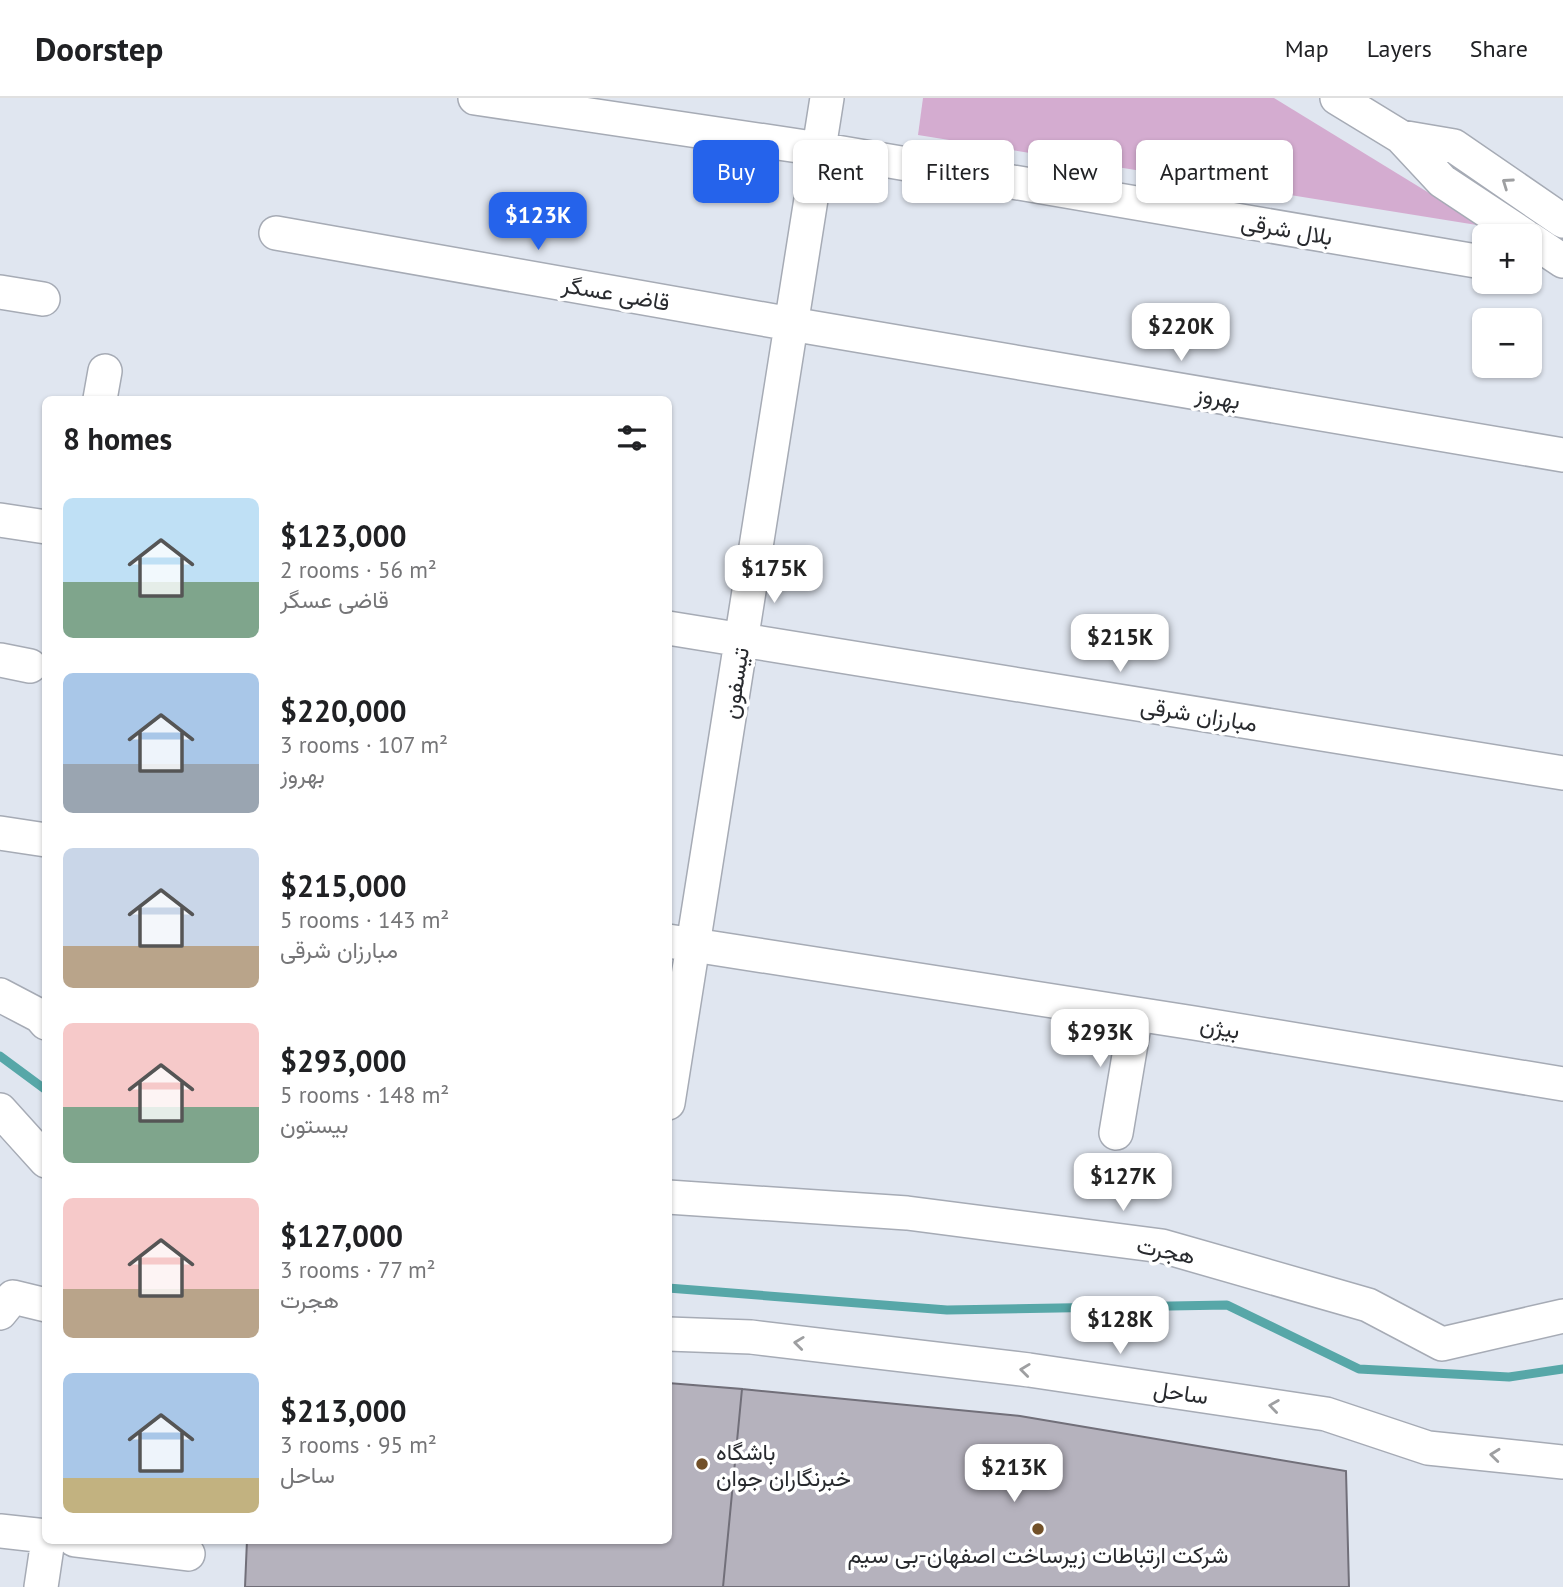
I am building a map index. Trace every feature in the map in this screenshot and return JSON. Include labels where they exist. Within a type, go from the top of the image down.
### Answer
[{"type":"street","name":"بلال شرقی","points":[[475,98],[793,145]]},
{"type":"street","name":"تیسفون","points":[[820,140],[827,98]]},
{"type":"street","points":[[1337,98],[1401,136],[1442,181],[1506,224]]},
{"type":"street","points":[[1401,136],[1454,146],[1563,221]]},
{"type":"street","name":"بلال شرقی","points":[[888,161],[1472,260]]},
{"type":"street","name":"تیسفون","points":[[672,1053],[681,944],[741,640],[810,203]]},
{"type":"street","name":"قاضی عسگر","points":[[276,233],[791,324]]},
{"type":"street","points":[[1542,248],[1563,261]]},
{"type":"street","points":[[0,292],[43,299]]},
{"type":"street","name":"بهروز","points":[[791,324],[1563,455]]},
{"type":"street","points":[[0,520],[42,526]]},
{"type":"street","name":"مبارزان شرقی","points":[[672,629],[1563,773]]},
{"type":"street","points":[[0,833],[42,839]]},
{"type":"street","name":"بیژن","points":[[681,944],[1136,1014],[1563,1084]]},
{"type":"street","points":[[0,995],[42,1018]]},
{"type":"street","points":[[1116,1133],[1136,1014]]},
{"type":"street","points":[[0,1110],[42,1157]]},
{"type":"street","name":"هجرت","points":[[672,1197],[907,1213],[1162,1246],[1368,1305],[1442,1344],[1563,1316]]},
{"type":"street","points":[[4,1302],[42,1305]]},
{"type":"street","name":"ساحل","points":[[672,1334],[751,1337],[1029,1370],[1326,1414],[1428,1448],[1563,1462]]},
{"type":"street","points":[[0,1531],[42,1537]]},
{"type":"street","points":[[41,1587],[46,1544]]},
{"type":"street","points":[[107,1544],[188,1554]]},
{"type":"shaded area","points":[[923,98],[1274,98],[1480,224],[1293,195],[1293,140],[1136,140],[1136,170],[1122,168],[1122,140],[1028,140],[1028,153],[1014,150],[1014,140],[949,140],[918,135]]},
{"type":"building","name":"باشگاه خبرنگاران جوان","points":[[672,1383],[742,1389],[723,1587],[245,1587],[247,1544],[672,1544]]},
{"type":"building","name":"شرکت ارتباطات زیرساخت اصفهان-بی سیم","points":[[742,1389],[1020,1416],[1346,1471],[1349,1587],[723,1587]]},
{"type":"waterway","points":[[0,1056],[42,1087]]},
{"type":"waterway","points":[[672,1288],[947,1310],[1227,1305],[1359,1369],[1509,1377],[1563,1369]]},
{"type":"place","name":"باشگاه خبرنگاران جوان","points":[[702,1464]]},
{"type":"place","name":"شرکت ارتباطات زیرساخت اصفهان-بی سیم","points":[[1038,1529]]}]
